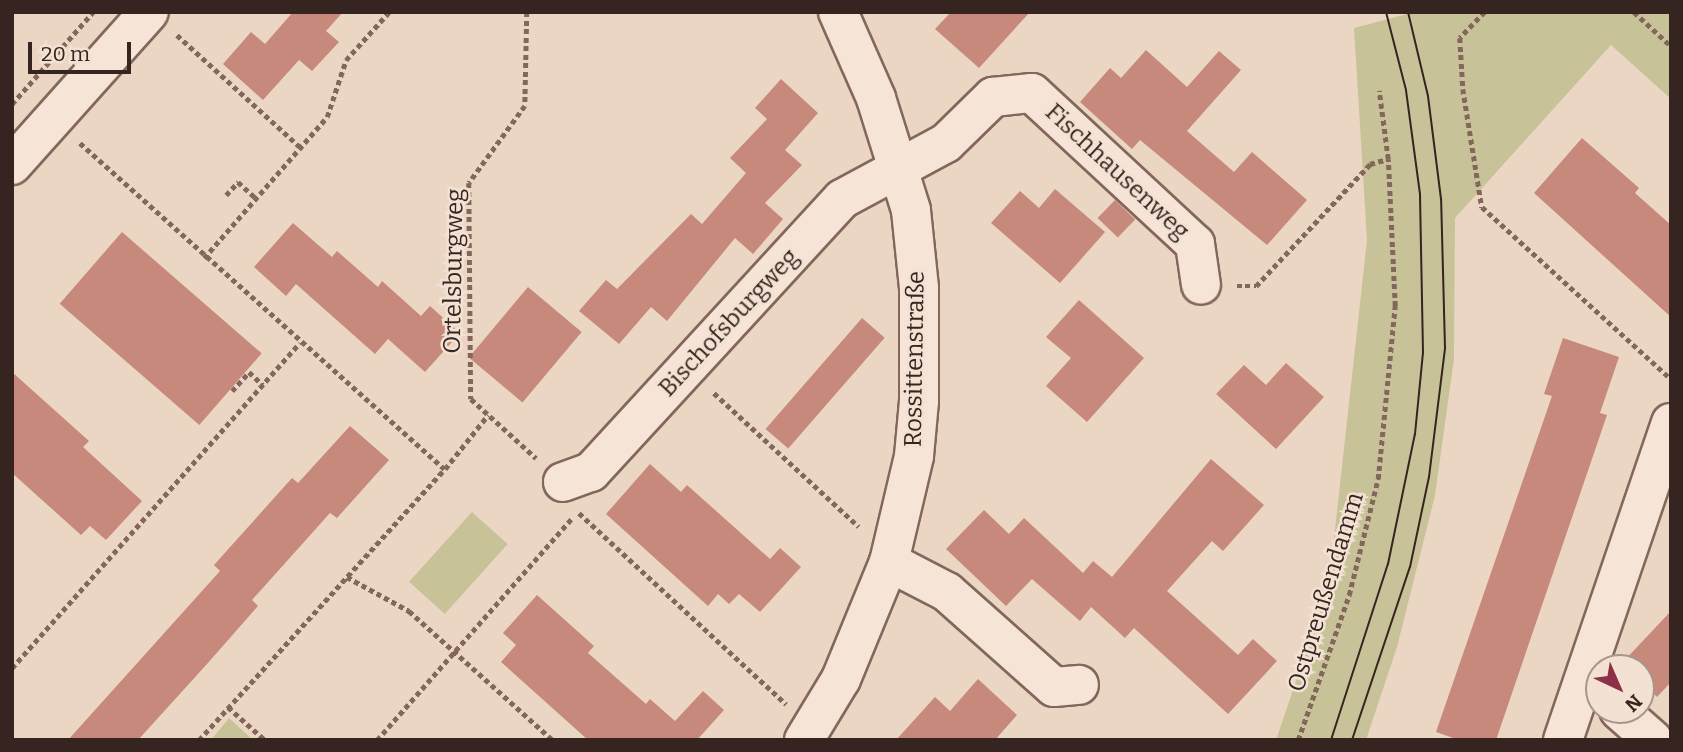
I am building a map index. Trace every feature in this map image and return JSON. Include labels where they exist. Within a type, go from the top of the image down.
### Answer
[{"type":"street","name":"Rossittenstraße","points":[[808,734],[841,678],[889,562],[914,456],[919,401],[916,246],[897,166],[876,98],[838,12]]},
{"type":"street","points":[[12,165],[54,119],[161,21]]},
{"type":"street","name":"Fischhausenweg","points":[[897,166],[946,143],[993,97],[1032,93],[1195,244],[1202,285]]},
{"type":"street","name":"Bischofsburgweg","points":[[570,497],[842,199],[897,166]]},
{"type":"street","points":[[1600,654],[1671,422]]},
{"type":"street","points":[[889,562],[947,592],[1054,687],[1079,685]]},
{"type":"street","points":[[1563,740],[1585,697]]},
{"type":"street","points":[[1635,724],[1653,740]]},
{"type":"path","points":[[12,104],[93,12]]},
{"type":"path","points":[[204,258],[327,117],[346,60],[390,12]]},
{"type":"path","name":"Ortelsburgweg","points":[[527,12],[525,106],[469,183],[471,399],[808,734]]},
{"type":"path","points":[[1485,12],[1461,38],[1463,89],[1482,207],[1671,379]]},
{"type":"path","points":[[1634,12],[1671,46]]},
{"type":"path","points":[[161,21],[301,148]]},
{"type":"path","name":"Ostpreußendamm","points":[[1298,740],[1349,595],[1378,479],[1395,306],[1388,159],[1379,91]]},
{"type":"path","points":[[54,119],[204,258],[445,469]]},
{"type":"path","points":[[1202,285],[1256,286],[1370,164],[1388,159]]},
{"type":"path","points":[[226,195],[238,182],[256,198]]},
{"type":"path","points":[[12,668],[300,343]]},
{"type":"path","points":[[687,368],[862,529],[889,562]]},
{"type":"path","points":[[232,391],[249,372],[263,384]]},
{"type":"path","points":[[199,740],[445,469],[488,415]]},
{"type":"path","points":[[377,740],[455,652],[570,497]]},
{"type":"path","points":[[347,577],[409,611],[553,740]]},
{"type":"path","points":[[228,706],[265,740]]},
{"type":"shaded area","points":[[1415,12],[1671,12],[1671,99],[1611,45],[1455,218],[1454,359],[1435,495],[1397,647],[1366,740],[1276,740],[1329,584],[1367,240],[1354,28]]},
{"type":"shaded area","points":[[472,512],[508,544],[445,614],[409,582]]},
{"type":"shaded area","points":[[229,718],[253,740],[211,740]]},
{"type":"building","points":[[293,12],[343,12],[326,31],[339,42],[312,71],[299,60],[263,100],[223,64],[251,32],[265,44]]},
{"type":"building","points":[[951,12],[1030,12],[979,68],[935,29]]},
{"type":"building","points":[[1146,50],[1187,87],[1219,51],[1241,70],[1187,131],[1234,172],[1252,152],[1307,200],[1267,245],[1140,140],[1132,149],[1080,102],[1110,68],[1121,78]]},
{"type":"building","points":[[781,79],[818,113],[785,150],[802,165],[765,203],[783,219],[753,254],[735,238],[667,321],[651,307],[619,344],[579,311],[606,280],[617,289],[691,214],[702,224],[746,173],[730,158],[767,119],[755,108]]},
{"type":"building","points":[[1582,138],[1639,188],[1635,193],[1671,225],[1671,317],[1534,193]]},
{"type":"building","points":[[1055,189],[1105,232],[1060,283],[991,223],[1020,191],[1039,208]]},
{"type":"building","points":[[1115,200],[1135,219],[1118,237],[1098,218]]},
{"type":"building","points":[[293,223],[332,257],[337,251],[378,287],[382,281],[421,316],[430,306],[460,333],[425,372],[388,339],[375,354],[296,284],[286,296],[254,267]]},
{"type":"building","points":[[122,232],[262,353],[199,425],[60,304]]},
{"type":"building","points":[[528,287],[582,332],[522,402],[469,357]]},
{"type":"building","points":[[1079,300],[1144,358],[1087,422],[1046,386],[1071,358],[1046,337]]},
{"type":"building","points":[[862,318],[885,338],[788,449],[766,429]]},
{"type":"building","points":[[1563,338],[1619,357],[1600,413],[1607,415],[1496,740],[1459,740],[1436,732],[1552,396],[1544,394]]},
{"type":"building","points":[[1286,363],[1324,397],[1276,449],[1216,394],[1244,365],[1266,385]]},
{"type":"building","points":[[12,372],[89,441],[83,447],[142,501],[106,540],[90,526],[81,535],[12,473]]},
{"type":"building","points":[[350,426],[389,460],[337,518],[330,513],[252,600],[258,606],[207,664],[138,740],[68,740],[220,571],[214,565],[292,478],[298,483]]},
{"type":"building","points":[[1211,459],[1264,505],[1223,551],[1212,541],[1167,591],[1238,655],[1253,639],[1277,661],[1228,714],[1134,628],[1125,638],[1091,607],[1080,621],[1032,579],[1006,606],[946,549],[984,510],[1009,534],[1024,518],[1083,573],[1093,561],[1112,577]]},
{"type":"building","points":[[650,464],[681,492],[687,485],[770,559],[780,548],[801,567],[760,612],[739,594],[729,604],[718,594],[708,606],[606,514]]},
{"type":"building","points":[[537,595],[594,646],[588,653],[646,704],[650,699],[675,721],[703,691],[724,710],[697,740],[588,740],[501,662],[516,645],[503,633]]},
{"type":"building","points":[[1671,611],[1671,682],[1657,697],[1655,654],[1630,654]]},
{"type":"building","points":[[978,679],[1017,715],[995,740],[896,740],[935,697],[950,711]]},
{"type":"tram line","points":[[1331,740],[1388,564],[1415,434],[1423,352],[1420,194],[1406,90],[1386,12]]},
{"type":"tram line","points":[[1352,740],[1410,567],[1429,477],[1445,348],[1441,199],[1428,96],[1408,12]]}]
